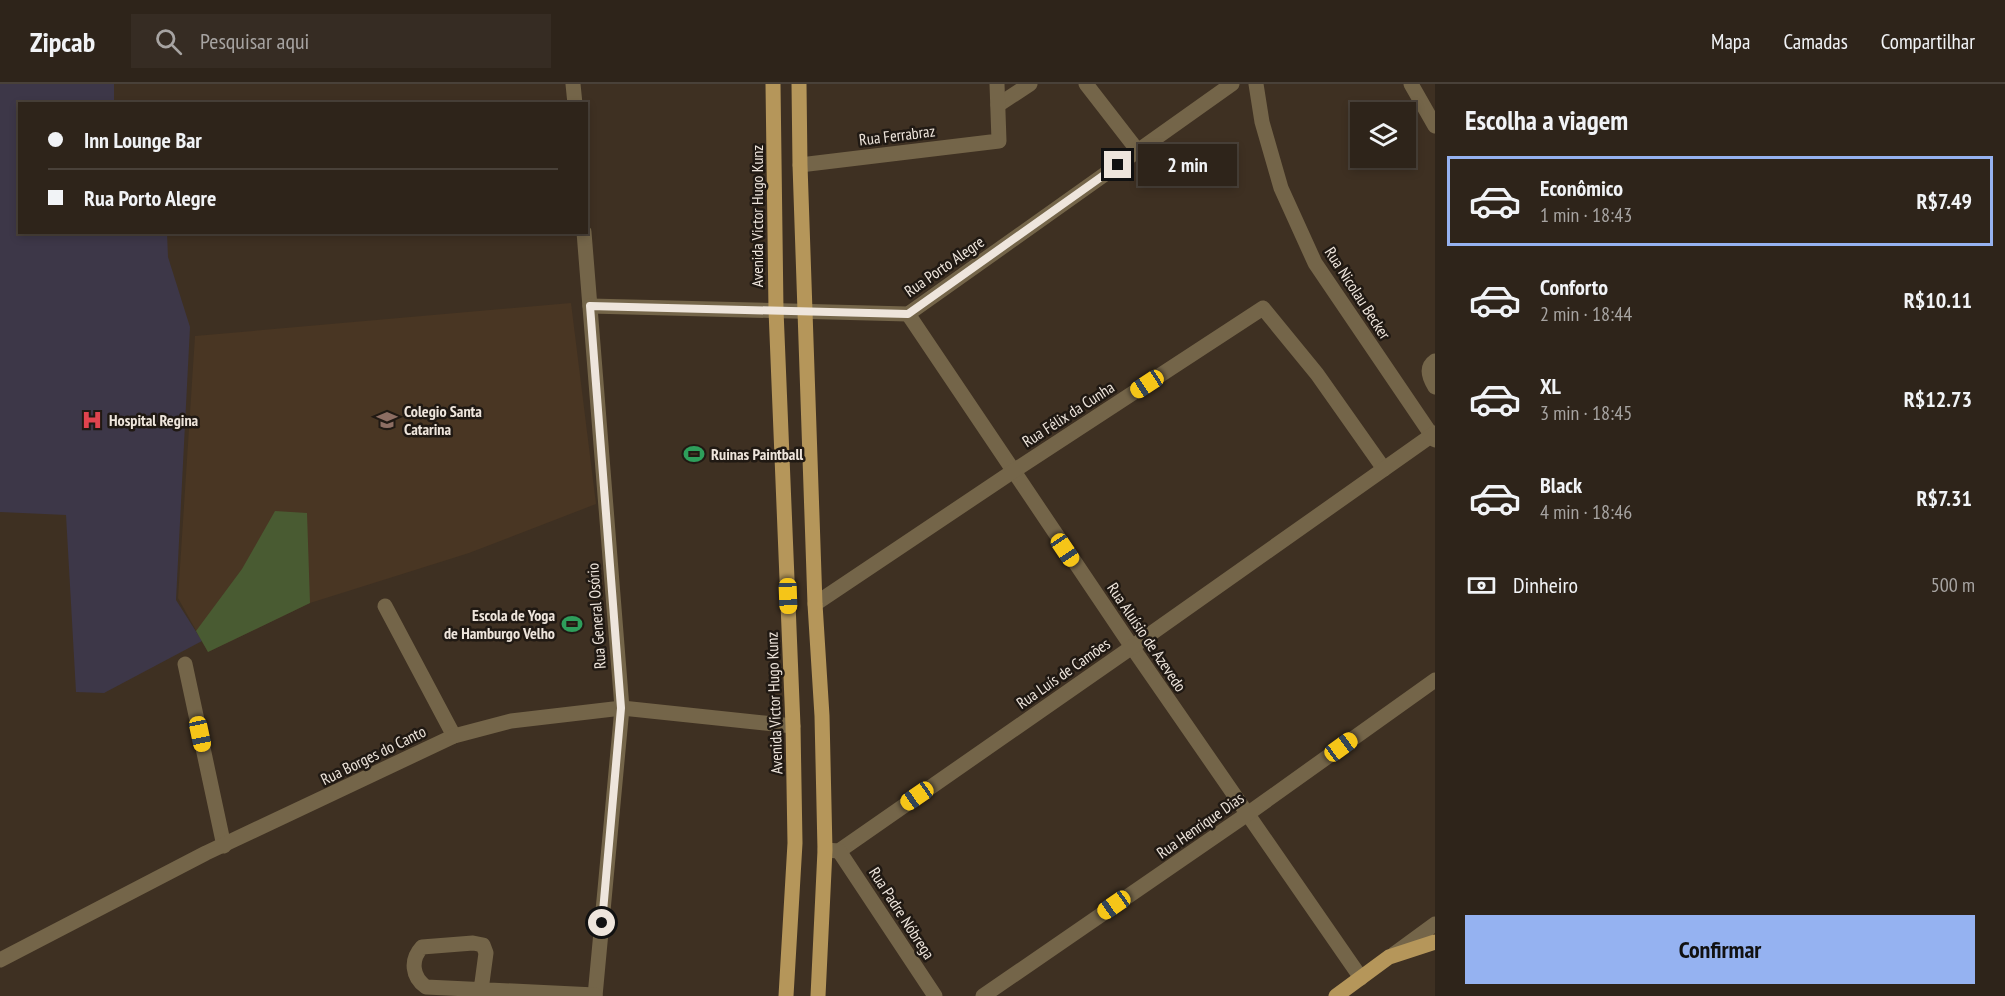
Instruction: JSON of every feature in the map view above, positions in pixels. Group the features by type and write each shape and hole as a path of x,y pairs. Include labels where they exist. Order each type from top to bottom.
{"main road":[{"name":"Avenida Victor Hugo Kunz","path":"773,84 776,310 793,726 795,843 786,996"},
{"path":"799,84 815,604 832,850 818,996"},
{"path":"1336,996 1389,957 1435,942"}],"street":[{"path":"573,84 575,102"},
{"path":"997,84 998,105"},
{"path":"998,105 1030,84"},
{"path":"1086,84 1138,151"},
{"name":"Rua Porto Alegre","path":"590,306 908,314 1232,84"},
{"name":"Rua Nicolau Becker","path":"1256,84 1262,122 1281,188 1315,263 1434,436"},
{"path":"1411,84 1435,126"},
{"name":"Rua Ferrabraz","path":"800,165 999,141 998,105"},
{"name":"Rua General Osório","path":"584,234 621,708 595,995"},
{"name":"Rua Félix da Cunha","path":"815,604 1012,472 1263,309 1317,374 1384,469"},
{"name":"Rua Aluísio de Azevedo","path":"908,314 1012,472 1360,978"},
{"path":"1435,361 1431,364 1429,378 1435,387"},
{"name":"Rua Luís de Camões","path":"832,850 1132,647 1434,436"},
{"path":"385,606 454,736"},
{"path":"184,664 224,846"},
{"name":"Rua Henrique Dias","path":"983,996 1246,815 1435,680"},
{"name":"Rua Borges do Canto","path":"0,960 206,853 454,736 511,721 621,708 793,726"},
{"name":"Rua Padre Nóbrega","path":"832,850 935,996"},
{"path":"1389,957 1435,924"},
{"path":"481,990 486,952 483,945 473,943 422,947 416,953 415,976 419,983 426,987 481,990 595,995"}],"shaded area":[{"name":"Hospital Regina","path":"0,84 114,84 114,102 18,102 18,234 167,234 168,257 190,327 176,600 202,641 104,693 76,692 66,515 0,512"},
{"name":"Colegio Santa Catarina","path":"571,303 596,504 469,553 310,603 208,652 178,598 195,336"}],"green space":[{"path":"275,511 307,513 310,603 208,652 196,631 242,569"}],"place":[{"name":"Hospital Regina","path":"92,420"},
{"name":"Colegio Santa Catarina","path":"387,420"},
{"name":"Ruinas Paintball","path":"694,454"},
{"name":"Escola de Yoga de Hamburgo Velho","path":"572,624"}],"route":[{"path":"602,923 621,708 590,306 908,314 1118,165"}]}
